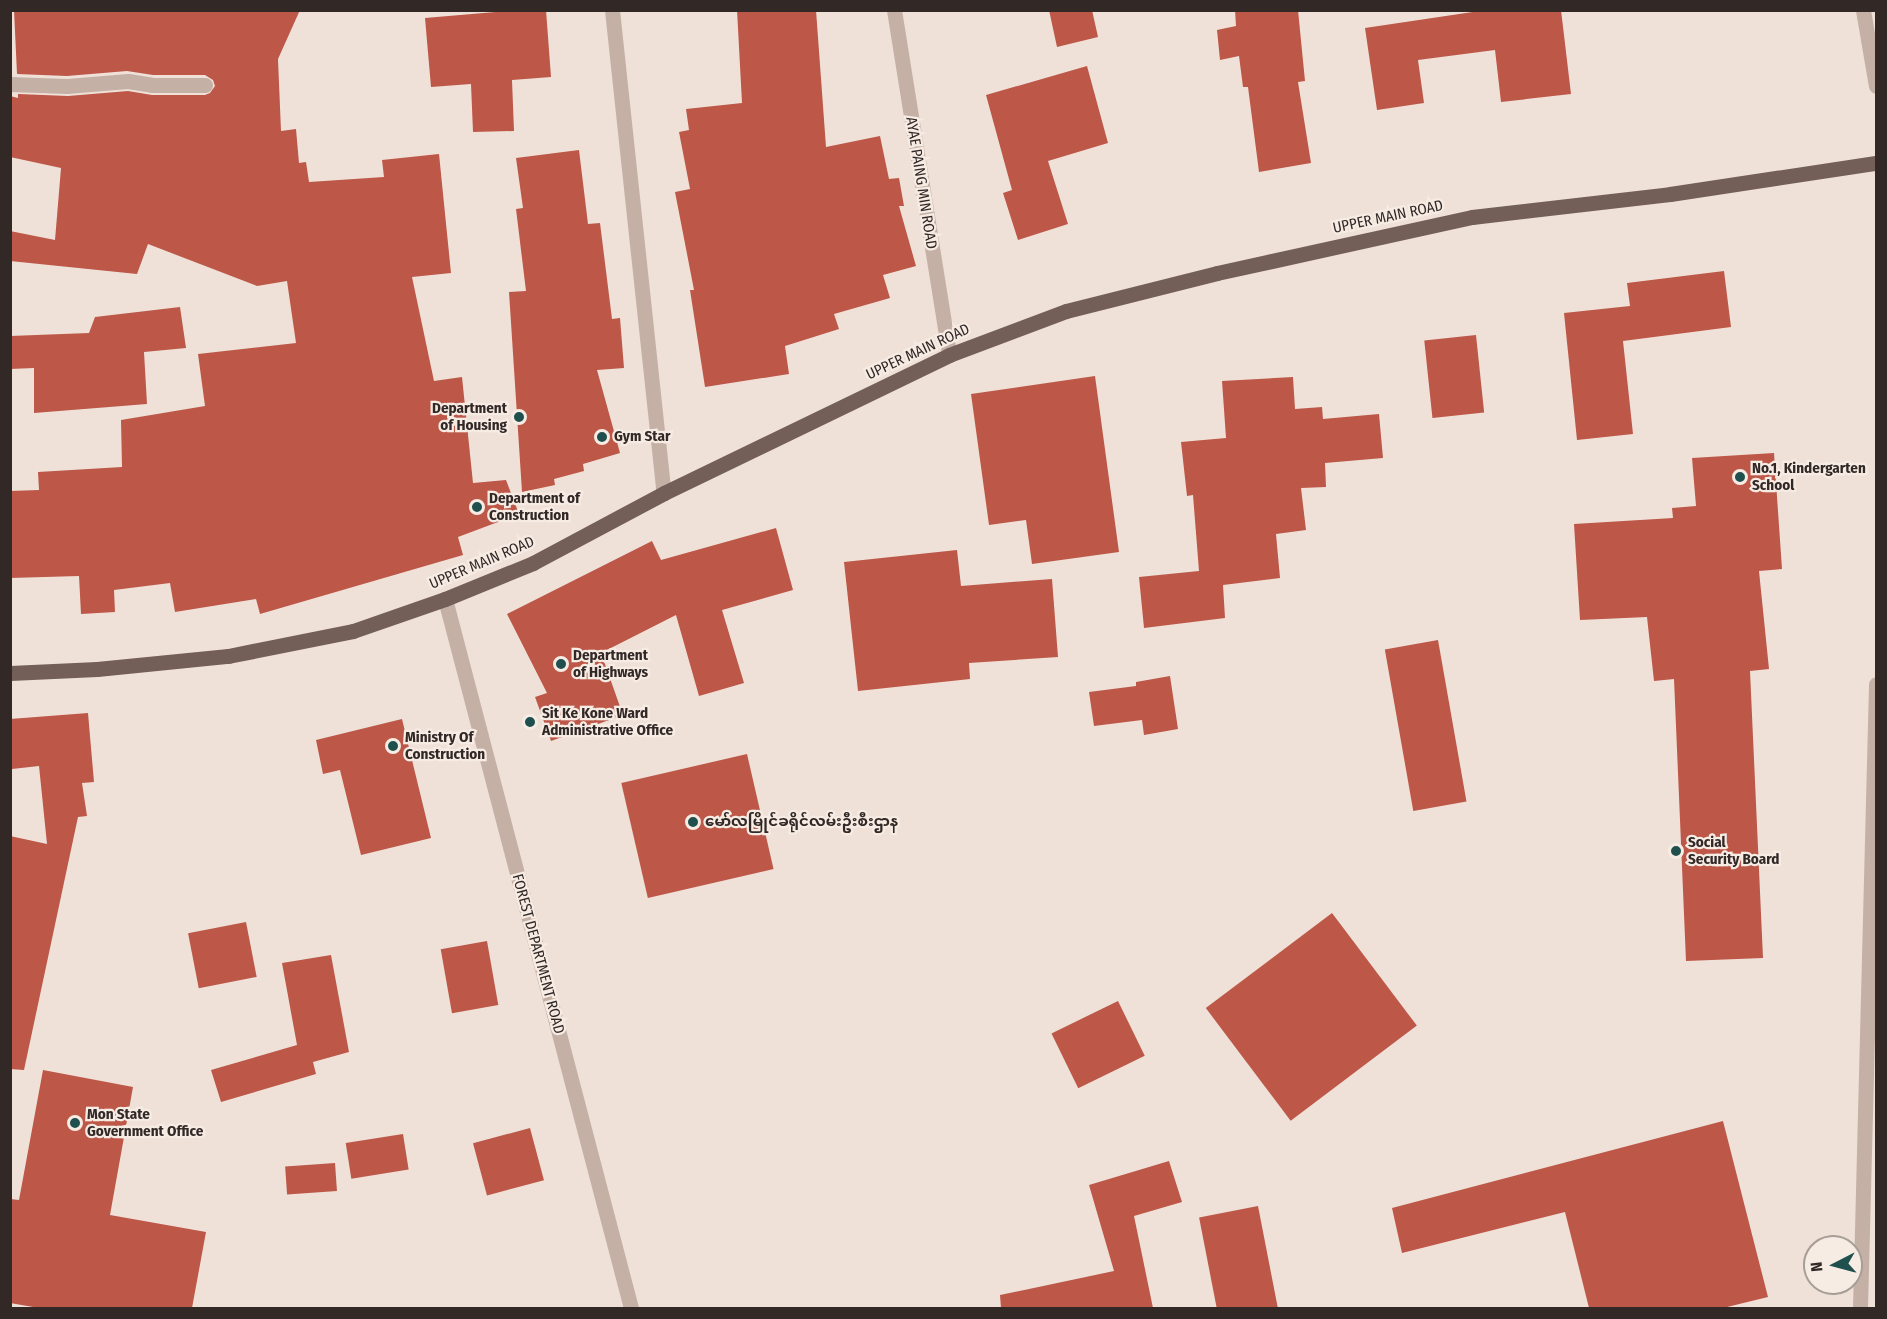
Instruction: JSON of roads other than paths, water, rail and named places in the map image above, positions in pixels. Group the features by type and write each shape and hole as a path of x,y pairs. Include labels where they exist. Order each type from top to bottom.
{"main road":[{"name":"UPPER MAIN ROAD","path":"10,673 97,669 228,657 353,631 445,599 533,563 664,493 949,355 1066,311 1217,273 1472,217 1670,194 1876,163"}],"street":[{"path":"612,10 664,493"},
{"name":"AYAE PAING MIN ROAD","path":"894,10 949,355"},
{"path":"1863,10 1876,86"},
{"path":"10,84 67,86 128,81 152,85 205,85"},
{"name":"FOREST DEPARTMENT ROAD","path":"445,599 630,1308"},
{"path":"1860,1308 1876,684"}],"place":[{"name":"Department of Housing","path":"519,417"},
{"name":"Gym Star","path":"602,437"},
{"name":"No.1, Kindergarten School","path":"1740,477"},
{"name":"Department of Construction","path":"477,507"},
{"name":"Department of Highways","path":"561,664"},
{"name":"Sit Ke Kone Ward Administrative Office","path":"530,722"},
{"name":"Ministry Of Construction","path":"393,746"},
{"name":"မော်လမြိုင်ခရိုင်လမ်းဦးစီးဌာန","path":"693,822"},
{"name":"Social Security Board","path":"1676,851"},
{"name":"Mon State Government Office","path":"75,1123"}]}
